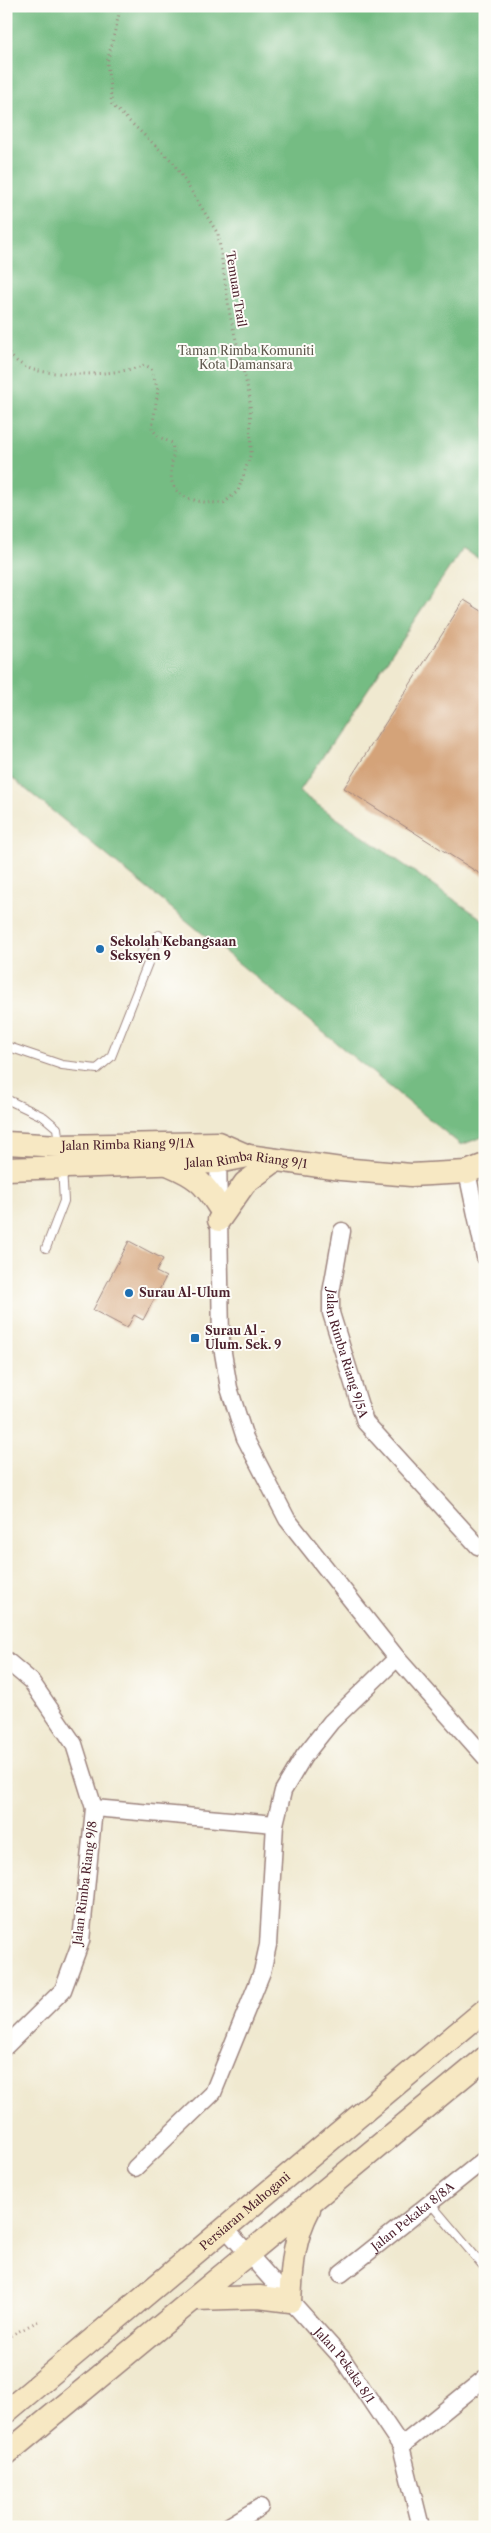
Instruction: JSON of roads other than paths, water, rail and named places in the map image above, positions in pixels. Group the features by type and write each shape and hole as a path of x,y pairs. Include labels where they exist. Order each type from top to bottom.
{"main road":[{"name":"Jalan Rimba Riang 9/1A","path":"6,1143 61,1157 218,1153"},
{"name":"Jalan Rimba Riang 9/1","path":"6,1169 61,1157 170,1164 218,1153 341,1169 411,1175 476,1169"},
{"path":"170,1164 194,1176 206,1186 219,1213 245,1183 276,1160"},
{"name":"Persiaran Mahogani","path":"6,2412 485,2010"},
{"path":"6,2454 250,2255 485,2058"},
{"path":"196,2299 258,2298 290,2301 294,2250 299,2228 312,2203"}],"street":[{"path":"218,1153 221,1341 229,1388 245,1438 287,1519 397,1658 485,1757"},
{"path":"476,1169 485,1257"},
{"name":"Jalan Rimba Riang 9/5A","path":"342,1231 331,1293 331,1313 365,1422 478,1546 485,1548"},
{"path":"135,2168 213,2093 262,1972 268,1945 275,1824 283,1791 304,1756 331,1722 397,1658"},
{"name":"Jalan Rimba Riang 9/8","path":"6,1660 31,1682 74,1744 94,1808 80,1941 69,1974 63,1990 6,2046"},
{"path":"94,1808 275,1824"},
{"name":"Jalan Pekaka 8/8A","path":"341,2274 485,2159"},
{"name":"Jalan Pekaka 8/1","path":"225,2228 342,2358 401,2446 421,2527"},
{"path":"401,2446 485,2378"},
{"path":"227,2527 260,2507"}],"lane":[{"path":"6,1046 62,1066 97,1068 111,1057 159,935"},
{"path":"6,1099 44,1117 58,1128 64,1201 46,1248"},
{"path":"430,2203 485,2268"}],"place":[{"name":"Sekolah Kebangsaan Seksyen 9","path":"100,949"},
{"name":"Surau Al-Ulum","path":"129,1293"},
{"name":"Surau Al - Ulum. Sek. 9","path":"195,1338"}],"park label":[{"name":"Taman Rimba Komuniti Kota Damansara","path":"246,358"}]}
